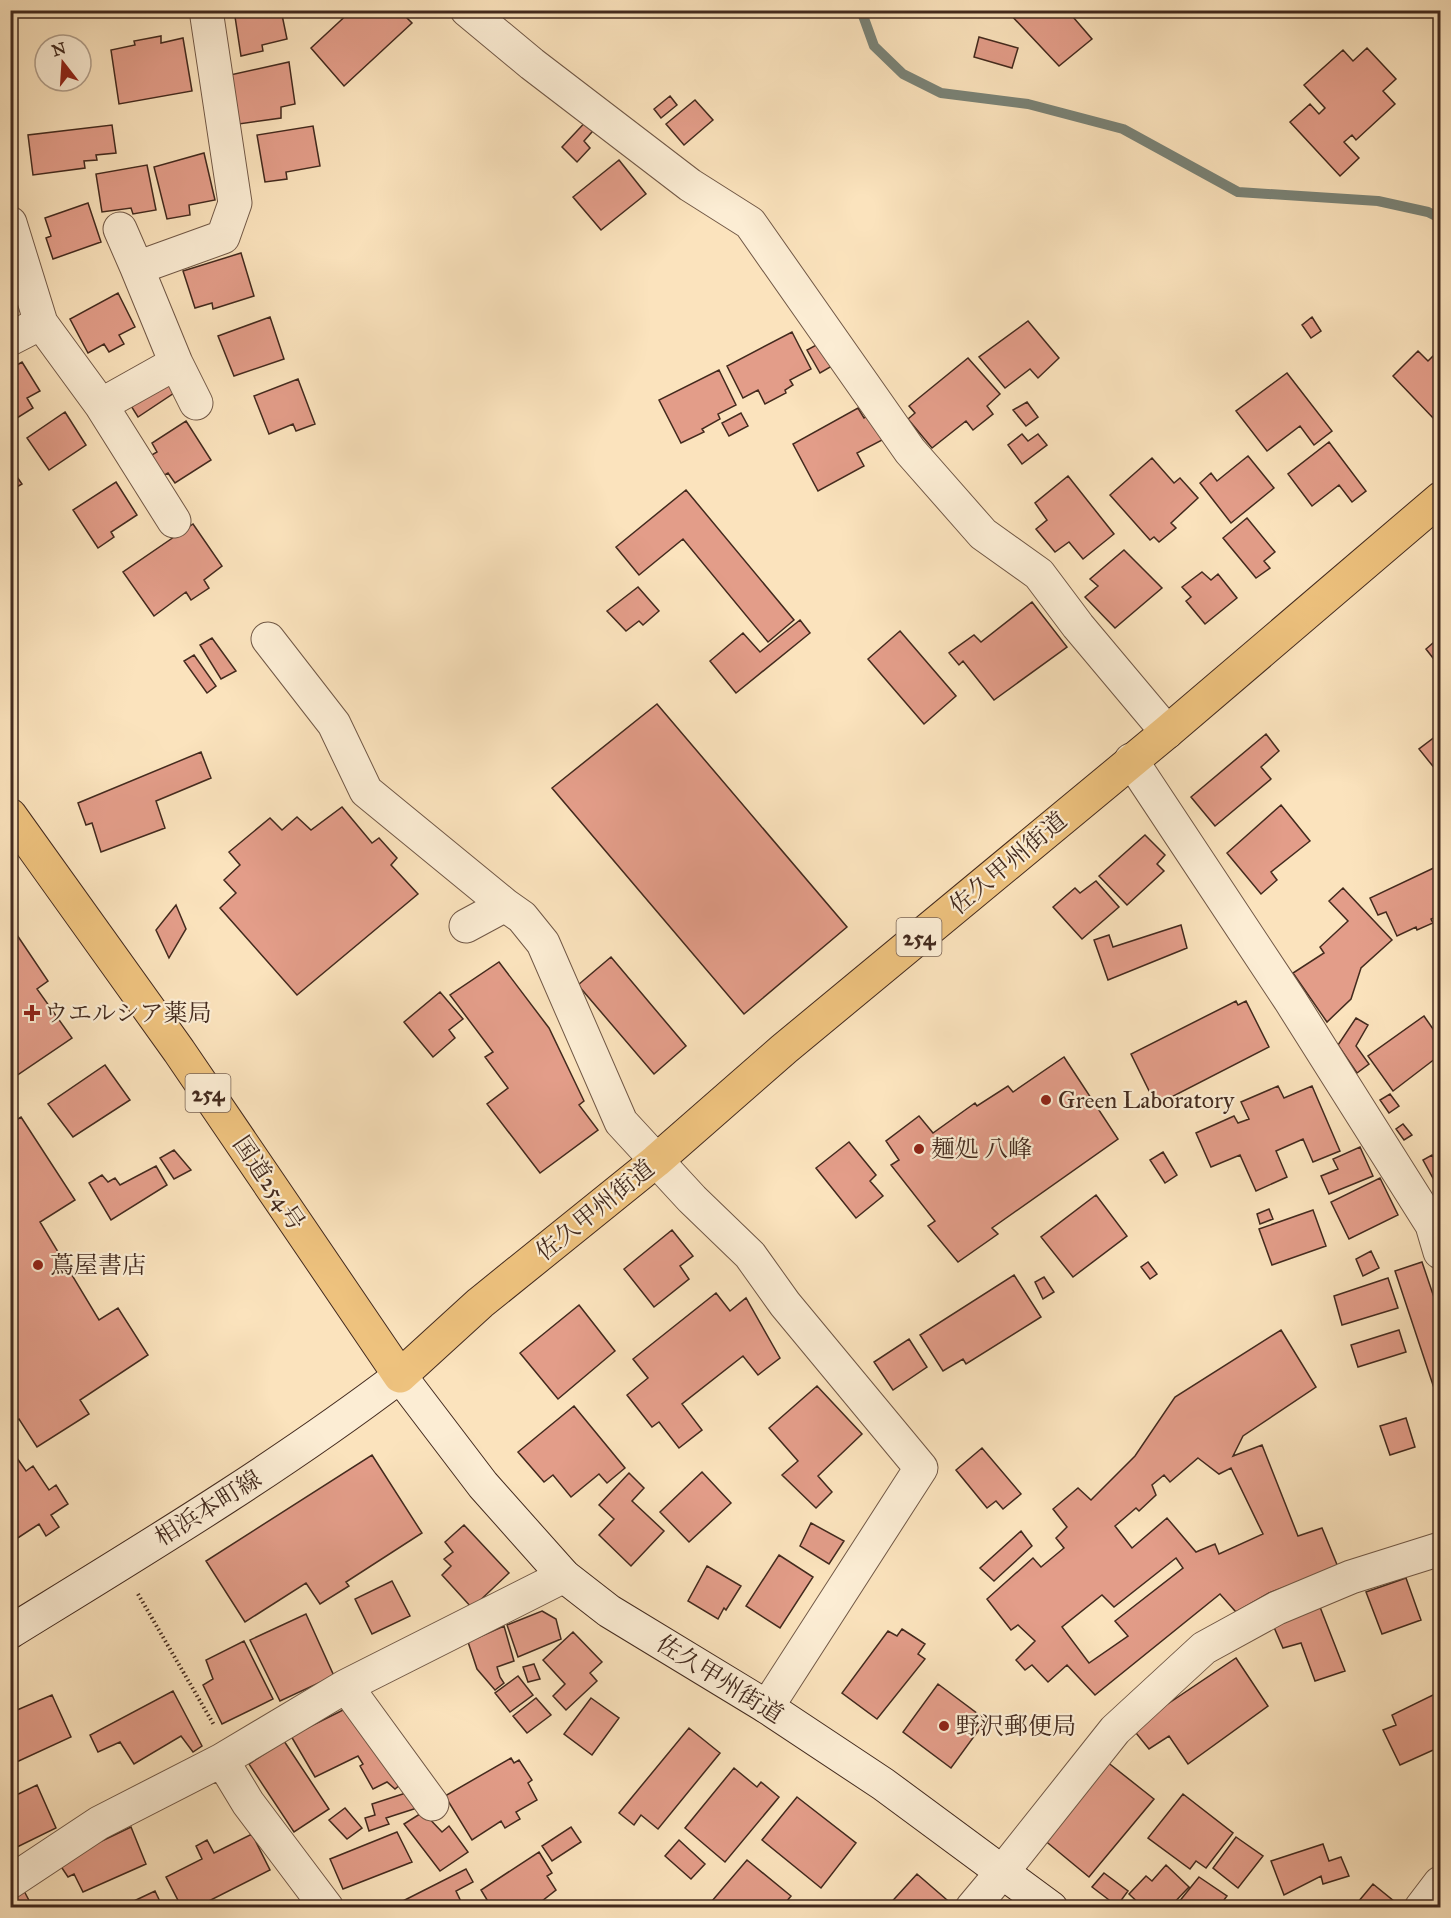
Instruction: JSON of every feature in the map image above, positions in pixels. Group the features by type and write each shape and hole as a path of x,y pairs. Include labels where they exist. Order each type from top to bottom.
{"highway":[{"name":"佐久甲州街道","path":"400,1376 480,1304 656,1161 784,1049 1167,732 1440,499"},
{"name":"国道254号","path":"10,815 192,1070 400,1376"}],"street":[{"path":"137,268 223,237 235,203 206,10"},
{"path":"467,10 532,64 690,185 750,223 910,451 983,534 1039,574 1078,626 1167,732"},
{"path":"10,223 42,323 101,405 174,521"},
{"path":"120,229 176,363 196,403"},
{"path":"10,339 42,323"},
{"path":"101,405 176,363"},
{"path":"268,639 334,724 366,791 522,917 543,943 621,1122 692,1199 750,1255 785,1305 921,1468 767,1707"},
{"path":"1131,760 1290,1000 1438,1232"},
{"path":"466,926 506,905"},
{"name":"相浜本町線","path":"10,1632 270,1469 400,1376"},
{"name":"佐久甲州街道","path":"400,1376 483,1485 564,1576 609,1611 767,1707 883,1784 1051,1908"},
{"path":"972,1908 1114,1730 1204,1648 1298,1599 1352,1577 1440,1549"},
{"path":"10,1882 99,1823 226,1757 346,1686 564,1576"},
{"path":"346,1686 432,1804"},
{"path":"226,1757 248,1803 327,1908"},
{"path":"1420,1908 1440,1883"}],"path":[{"path":"121,1564 226,1757"}],"building":[{"path":"234,10 281,10 287,39 262,45 263,51 241,56"},
{"path":"352,10 399,10 412,23 344,86 311,48"},
{"path":"1012,10 1067,10 1092,39 1059,66 1009,13"},
{"path":"161,36 161,43 183,38 192,91 119,104 111,50 135,45 134,41"},
{"path":"979,37 1018,48 1012,68 974,57"},
{"path":"1367,48 1396,79 1383,91 1395,104 1356,140 1352,135 1344,142 1359,158 1340,176 1290,122 1310,104 1319,114 1325,108 1304,85 1343,50 1353,61"},
{"path":"289,62 295,104 281,107 281,118 239,124 230,75"},
{"path":"670,96 677,105 661,118 654,109"},
{"path":"695,100 713,120 684,145 666,124"},
{"path":"591,116 599,124 584,141 590,148 577,162 562,147"},
{"path":"112,125 116,153 96,155 97,160 84,161 85,168 33,175 28,135"},
{"path":"313,126 320,166 286,172 287,179 265,182 257,135"},
{"path":"204,153 215,200 189,205 190,215 167,219 154,167"},
{"path":"619,160 646,194 601,230 573,197"},
{"path":"147,165 156,210 133,214 131,208 102,212 96,174"},
{"path":"88,203 101,242 53,259 46,238 51,236 45,218"},
{"path":"241,253 254,296 213,309 212,303 195,308 183,271"},
{"path":"118,293 135,327 119,335 124,344 109,352 104,344 88,353 70,319"},
{"path":"270,317 284,359 234,376 218,336"},
{"path":"1312,317 1321,331 1311,338 1302,325"},
{"path":"1028,321 1059,358 1038,378 1030,369 1005,388 979,357"},
{"path":"792,332 811,369 790,380 793,385 785,390 786,393 765,404 758,390 743,398 727,366"},
{"path":"820,343 832,366 820,373 807,350"},
{"path":"1418,351 1428,361 1436,353 1440,356 1440,413 1434,419 1393,376"},
{"path":"155,357 177,391 138,417 116,382"},
{"path":"968,358 1000,394 987,406 993,414 973,430 966,421 932,448 908,419 915,413 909,406"},
{"path":"22,362 40,391 27,398 33,408 17,418 10,409 10,369"},
{"path":"719,370 736,405 718,414 720,419 702,429 704,432 681,443 659,400"},
{"path":"1287,373 1332,431 1314,445 1300,426 1267,451 1236,411"},
{"path":"298,379 315,424 296,431 293,424 269,434 254,396"},
{"path":"1027,402 1038,417 1026,426 1013,410"},
{"path":"858,408 864,418 872,413 886,438 857,453 864,466 818,491 793,444"},
{"path":"65,412 86,445 49,470 27,438"},
{"path":"741,413 748,426 729,436 722,423"},
{"path":"186,421 211,460 175,483 168,473 163,476 150,456 157,452 152,443"},
{"path":"1022,434 1028,441 1038,434 1047,445 1022,464 1008,445"},
{"path":"1329,442 1366,491 1352,502 1339,485 1312,506 1288,474"},
{"path":"1248,456 1274,488 1231,523 1200,483 1211,473 1217,481"},
{"path":"1152,458 1174,483 1180,478 1198,498 1171,523 1176,528 1159,542 1154,537 1150,540 1110,495"},
{"path":"10,467 22,484 10,491"},
{"path":"1068,476 1114,534 1083,559 1069,542 1055,552 1036,529 1047,520 1035,503"},
{"path":"116,482 137,515 111,532 114,537 98,548 73,510"},
{"path":"686,490 794,620 768,642 683,539 639,575 616,547"},
{"path":"1247,518 1275,552 1264,561 1270,568 1256,578 1223,538"},
{"path":"193,524 222,566 204,580 209,588 191,600 186,592 154,616 123,572"},
{"path":"1124,550 1162,588 1115,628 1085,597 1098,586 1090,579"},
{"path":"1202,572 1211,580 1218,574 1237,598 1205,624 1186,601 1191,597 1182,587"},
{"path":"638,587 659,611 643,625 639,621 626,631 607,611"},
{"path":"1032,602 1067,647 994,700 963,661 959,665 949,653 974,635 981,642"},
{"path":"800,620 810,633 736,693 710,661 743,633 760,652"},
{"path":"900,631 956,696 924,724 868,659"},
{"path":"1440,637 1440,667 1426,649"},
{"path":"212,638 236,671 221,679 200,645"},
{"path":"194,655 216,686 207,693 184,661"},
{"path":"657,704 847,927 744,1014 552,788"},
{"path":"1440,733 1440,775 1419,749"},
{"path":"1266,734 1279,751 1261,767 1271,779 1215,826 1191,797"},
{"path":"201,752 211,778 156,801 165,828 101,852 92,823 86,825 78,803"},
{"path":"1281,805 1310,841 1271,872 1277,880 1261,894 1227,853"},
{"path":"342,807 372,843 379,838 397,858 391,865 418,894 297,995 220,908 236,893 224,880 240,865 229,852 270,818 282,830 297,817 311,830"},
{"path":"1145,835 1165,855 1157,864 1164,871 1127,905 1099,876"},
{"path":"1440,865 1440,915 1431,919 1433,923 1417,930 1416,927 1397,936 1386,912 1378,915 1370,898"},
{"path":"1096,881 1119,907 1082,939 1053,907 1075,888 1080,893"},
{"path":"1343,888 1392,940 1361,968 1351,999 1327,1022 1293,973 1324,953 1320,947 1348,921 1329,901"},
{"path":"176,905 186,929 169,958 156,930"},
{"path":"1181,925 1187,948 1108,980 1094,940 1109,935 1113,947"},
{"name":"ウエルシア薬局","path":"15,932 48,981 37,989 72,1038 10,1080 10,935"},
{"path":"611,957 686,1046 654,1074 578,985"},
{"path":"499,962 549,1028 584,1101 579,1105 598,1130 540,1173 487,1104 508,1088 485,1057 493,1052 450,995"},
{"path":"440,992 463,1019 449,1030 455,1038 433,1057 404,1022"},
{"path":"1236,1001 1238,1005 1246,1001 1269,1047 1156,1105 1131,1054"},
{"path":"1424,1016 1440,1039 1440,1055 1393,1091 1368,1056"},
{"path":"1356,1018 1368,1025 1356,1046 1369,1064 1357,1073 1338,1045"},
{"path":"1064,1057 1118,1139 992,1228 998,1234 958,1262 928,1226 935,1221 891,1165 899,1160 886,1141 919,1116 933,1133 975,1103 977,1106 1008,1086 1013,1092"},
{"path":"105,1065 130,1100 73,1137 48,1104"},
{"path":"1278,1086 1284,1098 1312,1086 1340,1151 1313,1162 1303,1139 1276,1151 1287,1177 1256,1191 1240,1155 1211,1167 1196,1133 1234,1116 1238,1123 1249,1119 1241,1102"},
{"path":"1390,1094 1399,1106 1389,1113 1380,1100"},
{"name":"蔦屋書店","path":"21,1117 75,1200 40,1222 99,1320 118,1308 148,1355 80,1400 89,1414 37,1447 19,1419 10,1425 10,1124"},
{"path":"1403,1124 1412,1135 1404,1140 1396,1129"},
{"path":"849,1142 876,1175 870,1181 883,1196 856,1218 816,1168"},
{"path":"1360,1147 1373,1176 1329,1194 1321,1176 1338,1169 1333,1159"},
{"path":"174,1150 191,1170 174,1179 160,1158"},
{"path":"1163,1152 1177,1175 1165,1183 1150,1160"},
{"path":"1432,1155 1437,1163 1440,1160 1440,1191 1423,1160"},
{"path":"156,1166 167,1185 111,1220 89,1183 102,1175 108,1182 115,1178 120,1185"},
{"path":"1380,1178 1398,1215 1349,1239 1331,1202"},
{"path":"1096,1195 1127,1236 1073,1277 1041,1237"},
{"path":"1269,1209 1273,1219 1260,1224 1257,1214"},
{"path":"1313,1210 1326,1246 1272,1265 1259,1229"},
{"path":"672,1230 693,1256 680,1266 689,1279 654,1307 624,1269"},
{"path":"1371,1251 1379,1268 1363,1276 1356,1259"},
{"path":"1148,1262 1157,1274 1150,1279 1141,1267"},
{"path":"1422,1262 1440,1315 1440,1406 1395,1271"},
{"path":"1014,1275 1041,1317 966,1364 963,1359 943,1371 920,1335"},
{"path":"1044,1277 1054,1292 1043,1299 1035,1282"},
{"path":"1388,1278 1398,1308 1342,1325 1334,1296"},
{"path":"716,1293 730,1311 746,1298 780,1358 758,1375 743,1356 682,1404 702,1430 679,1448 659,1422 652,1427 627,1395 648,1378 633,1359"},
{"path":"579,1305 615,1351 558,1399 520,1353"},
{"path":"1281,1330 1316,1387 1243,1436 1233,1456 1262,1445 1298,1536 1322,1528 1338,1567 1269,1593 1236,1612 1220,1594 1095,1695 1067,1665 1048,1682 1032,1665 1025,1670 1016,1660 1035,1641 1018,1625 1011,1630 987,1599 1033,1558 1041,1567 1064,1548 1056,1538 1067,1527 1053,1509 1078,1488 1091,1500 1135,1456 1175,1397","holes":["1198,1458 1219,1474 1231,1468 1263,1534 1219,1554 1215,1544 1196,1552 1167,1518 1132,1548 1115,1526 1136,1508 1139,1511 1156,1495 1152,1485 1164,1475 1170,1482","1176,1558 1183,1568 1115,1621 1128,1636 1089,1663 1062,1627 1102,1595 1114,1607"]},
{"path":"1399,1330 1406,1352 1358,1367 1351,1345"},
{"path":"909,1339 927,1367 893,1390 874,1362"},
{"path":"817,1386 862,1434 818,1476 832,1492 816,1508 782,1475 798,1461 769,1428"},
{"path":"574,1406 625,1468 607,1483 599,1474 571,1497 553,1475 544,1482 518,1452"},
{"path":"1406,1418 1415,1447 1390,1455 1380,1426"},
{"path":"10,1448 26,1471 33,1466 49,1490 56,1485 68,1504 51,1515 59,1527 46,1536 39,1524 10,1543"},
{"path":"982,1448 1021,1494 1003,1509 996,1501 987,1508 956,1470"},
{"path":"372,1455 422,1533 346,1582 349,1586 320,1604 306,1583 245,1622 206,1561"},
{"path":"702,1472 731,1503 689,1542 660,1512"},
{"path":"629,1473 644,1488 632,1501 664,1531 631,1566 599,1535 614,1519 599,1505"},
{"path":"811,1523 844,1541 829,1564 800,1546"},
{"path":"464,1525 509,1573 472,1608 442,1575 451,1566 444,1559 453,1552 445,1542"},
{"path":"1021,1531 1032,1546 994,1581 980,1568"},
{"path":"779,1555 813,1577 780,1628 746,1606"},
{"path":"707,1566 741,1586 718,1619 688,1601"},
{"path":"1406,1578 1421,1620 1382,1634 1366,1592"},
{"path":"392,1581 410,1616 372,1634 355,1599"},
{"path":"1320,1607 1345,1671 1315,1681 1301,1643 1283,1648 1273,1625"},
{"path":"542,1611 556,1619 561,1639 518,1657 507,1625"},
{"path":"306,1614 334,1676 280,1701 250,1640"},
{"path":"504,1626 514,1661 497,1667 504,1683 495,1690 477,1669 468,1642"},
{"path":"902,1629 925,1644 918,1654 925,1659 877,1719 842,1693 888,1631 897,1636"},
{"path":"573,1632 602,1662 590,1673 597,1681 566,1710 553,1696 565,1684 543,1660"},
{"path":"244,1641 273,1699 222,1724 203,1685 213,1679 206,1660"},
{"path":"1236,1658 1268,1706 1188,1764 1169,1736 1149,1749 1132,1728"},
{"path":"534,1664 540,1679 528,1682 523,1667"},
{"path":"518,1676 533,1695 510,1712 495,1693"},
{"name":"野沢郵便局","path":"938,1684 986,1720 951,1768 903,1732"},
{"path":"173,1691 202,1746 193,1752 181,1736 134,1764 120,1742 98,1752 90,1735"},
{"path":"1435,1694 1440,1705 1440,1747 1400,1765 1383,1730 1396,1725 1392,1715"},
{"path":"52,1695 71,1737 10,1765 10,1713"},
{"path":"536,1698 551,1715 527,1733 513,1716"},
{"path":"591,1698 619,1718 592,1755 564,1734"},
{"path":"347,1708 401,1784 395,1789 387,1782 373,1789 360,1766 363,1764 358,1756 315,1777 291,1736"},
{"path":"689,1728 720,1753 658,1829 641,1815 634,1825 619,1813"},
{"path":"284,1741 329,1809 294,1832 249,1764"},
{"path":"511,1758 514,1763 519,1760 532,1780 528,1783 537,1800 516,1812 520,1819 505,1828 501,1821 472,1840 445,1796"},
{"path":"1106,1761 1154,1799 1089,1877 1043,1839"},
{"path":"734,1768 757,1787 761,1782 779,1797 725,1862 685,1828"},
{"path":"37,1785 56,1828 11,1850 10,1798"},
{"path":"412,1791 417,1808 386,1818 389,1824 369,1831 365,1818 375,1815 372,1804"},
{"path":"1183,1794 1233,1833 1206,1868 1196,1861 1190,1869 1148,1838"},
{"path":"797,1797 856,1843 821,1888 762,1840"},
{"path":"345,1808 362,1828 347,1839 329,1820"},
{"path":"423,1812 442,1832 449,1826 468,1852 440,1871 404,1824"},
{"path":"131,1827 146,1864 83,1892 74,1874 68,1877 58,1862"},
{"path":"571,1827 581,1842 552,1861 542,1846"},
{"path":"397,1832 412,1862 343,1889 330,1859"},
{"path":"252,1834 270,1870 195,1908 182,1908 166,1877 202,1859 196,1846 207,1840 214,1853"},
{"path":"1236,1837 1263,1856 1238,1888 1213,1868"},
{"path":"679,1840 705,1864 691,1879 665,1856"},
{"path":"1323,1844 1329,1861 1341,1857 1349,1876 1323,1884 1321,1876 1284,1895 1271,1861"},
{"path":"539,1852 552,1873 547,1876 556,1890 533,1908 492,1908 481,1890"},
{"path":"747,1860 791,1896 781,1908 706,1908"},
{"path":"1166,1865 1189,1887 1169,1908 1144,1908 1129,1894 1146,1876 1152,1881"},
{"path":"466,1869 473,1882 456,1891 464,1908 389,1908"},
{"path":"1104,1873 1128,1891 1117,1906 1092,1887"},
{"path":"917,1874 954,1906 952,1908 886,1908"},
{"path":"1199,1877 1227,1896 1218,1908 1174,1908"},
{"path":"1373,1884 1395,1902 1391,1908 1353,1908"},
{"path":"23,1889 33,1908 10,1908 10,1894"},
{"path":"155,1891 163,1908 119,1908"}],"waterway":[{"path":"861,10 874,46 903,74 941,93 1028,104 1123,129 1238,192 1378,201 1428,212 1440,218"}],"place":[{"name":"ウエルシア薬局","path":"32,1013"},
{"name":"Green Laboratory","path":"1046,1100"},
{"name":"麺処 八峰","path":"919,1149"},
{"name":"蔦屋書店","path":"38,1265"},
{"name":"野沢郵便局","path":"944,1726"}]}
